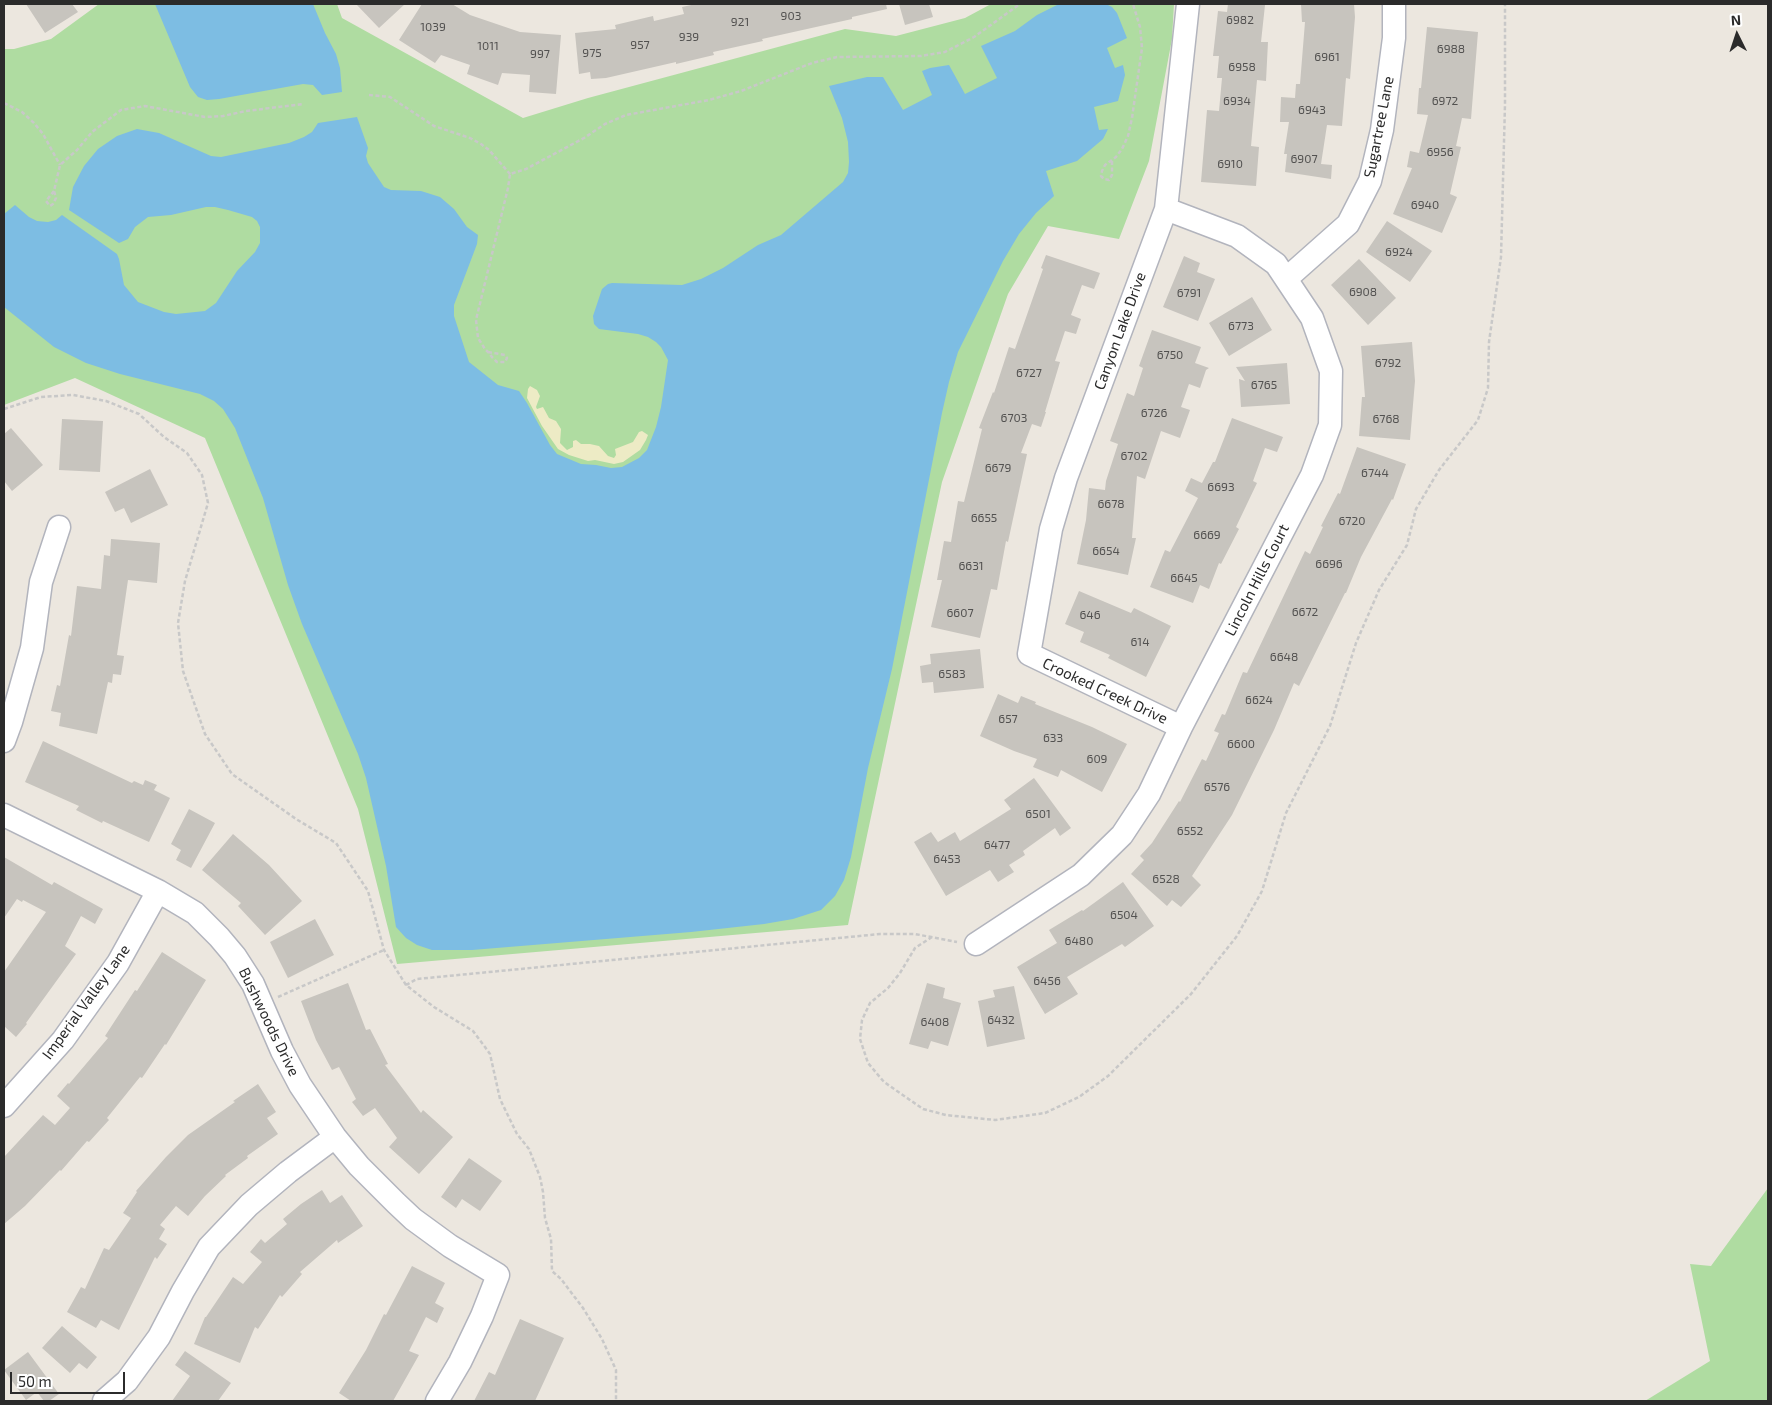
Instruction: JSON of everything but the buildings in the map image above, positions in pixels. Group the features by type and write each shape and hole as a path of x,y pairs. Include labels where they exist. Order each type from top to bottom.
{"street":[{"name":"Canyon Lake Drive","path":"1029,654 1050,528 1066,478 1166,209 1188,4"},
{"name":"Sugartree Lane","path":"1286,279 1348,224 1370,181 1382,130 1394,38 1394,4"},
{"name":"Lincoln Hills Court","path":"976,944 1080,874 1122,835 1149,794 1181,727 1312,475 1330,425 1331,371 1312,318 1276,264 1237,236 1166,209"},
{"path":"4,741 32,648 42,582 59,526"},
{"name":"Crooked Creek Drive","path":"1029,654 1181,727"},
{"name":"Bushwoods Drive","path":"4,815 158,891 195,913 235,956 253,984 282,1051 300,1085 335,1136 359,1166 413,1219 450,1246 498,1276 482,1316 460,1362 436,1401"},
{"name":"Imperial Valley Lane","path":"4,1106 63,1040 118,963 158,891"},
{"path":"104,1401 127,1382 159,1337 183,1291 209,1248 249,1205 335,1136"}],"path":[{"path":"510,174 526,169 584,138 605,124 626,115 709,100 741,91 812,63 837,57 921,56 945,52 990,27 1000,17 1020,4"},
{"path":"1112,161 1112,175 1109,180 1104,180 1101,176 1105,165 1112,161 1122,150 1128,136 1142,48 1140,27 1133,4"},
{"path":"932,937 915,948 894,980 870,1003 862,1020 860,1039 868,1063 884,1082 923,1109 946,1115 995,1120 1044,1113 1079,1097 1108,1076 1191,994 1237,936 1262,891 1286,813 1330,726 1356,643 1379,590 1407,545 1416,509 1440,470 1478,420 1488,388 1489,342 1500,257 1505,104 1505,4"},
{"path":"369,95 390,97 434,126 470,138 481,144 489,150 510,174 476,320 478,338 488,352 497,362 505,362 505,355 488,352"},
{"path":"4,103 22,112 34,123 60,166"},
{"path":"54,191 56,198 50,206 46,201 54,191 60,166 92,132 121,110 145,106 205,117 303,104"},
{"path":"4,409 41,397 73,395 106,401 138,414 164,437 187,453 202,476 208,503 185,581 178,623 183,670 205,734 232,774 296,819 336,842 368,890 384,950 406,985 434,1007 473,1031 490,1054 500,1099 517,1134 529,1149 540,1177 544,1192 545,1218 551,1239 552,1271 561,1279 583,1308 602,1338 616,1370 616,1401"},
{"path":"406,985 417,979 880,934 915,934 938,940 976,944"},
{"path":"262,1004 384,950"}],"green space":[{"path":"99,4 337,4 342,18 523,118 588,98 845,29 896,36 965,18 991,4 1174,4 1172,39 1149,161 1119,239 1048,226 1008,294 942,482 848,925 397,964 358,809 205,438 75,378 4,405 4,49 14,49 51,39"},
{"path":"1768,1188 1768,1401 1645,1401 1710,1361 1690,1264 1711,1266"}],"sand":[{"path":"530,386 537,390 540,396 537,409 543,407 549,418 556,421 561,429 560,443 567,450 573,447 573,441 576,440 581,444 599,446 608,456 614,458 616,455 615,449 633,442 639,432 642,431 648,435 646,440 640,450 623,462 614,464 595,460 588,461 569,455 558,449 542,426 527,398"}],"water":[{"path":"155,4 313,4 336,54 340,68 342,92 322,95 313,85 303,84 219,99 207,100 198,97 190,87"},
{"path":"1059,4 1106,4 1112,7 1117,13 1127,38 1107,48 1115,68 1123,65 1125,75 1118,101 1094,107 1099,130 1108,129 1103,139 1077,161 1046,171 1054,196 1036,213 1019,234 1003,261 958,352 942,413 892,669 868,768 851,857 844,880 835,896 821,910 793,919 691,932 472,950 432,950 417,945 406,938 396,927 386,866 366,778 358,754 302,624 288,585 263,498 235,428 223,409 214,401 200,394 120,374 86,363 54,347 4,307 4,214 15,205 37,221 48,222 56,220 62,215 117,254 124,285 138,302 164,312 176,314 205,311 216,303 237,271 255,252 260,243 260,227 257,221 252,217 228,210 206,207 171,215 148,217 135,227 128,239 119,243 69,210 73,187 84,166 98,149 117,136 137,129 159,133 211,156 221,157 289,143 312,132 318,123 357,117 368,148 366,156 368,163 384,187 391,190 421,191 440,197 454,209 467,227 478,235 477,244 454,305 454,316 469,362 498,385 519,391 557,454 581,464 611,468 622,467 639,458 647,450 661,407 668,360 661,347 648,337 599,329 594,324 593,316 602,289 612,283 682,285 701,279 723,268 758,245 781,235 843,182 848,173 848,142 842,118 829,86 867,77 883,77 903,110 932,95 922,71 949,65 965,94 997,78 981,46 1015,31 1037,15"}]}
